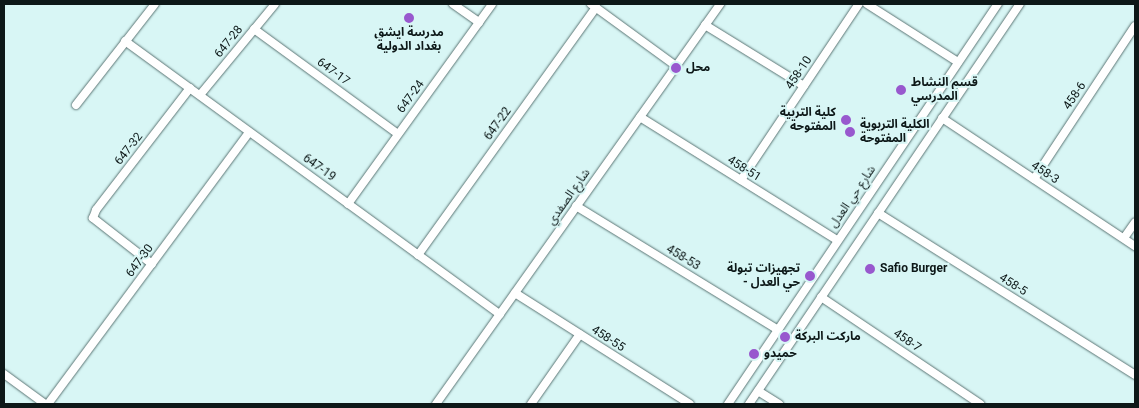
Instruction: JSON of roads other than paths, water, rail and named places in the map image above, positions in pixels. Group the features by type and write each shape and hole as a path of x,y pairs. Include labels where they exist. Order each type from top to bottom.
{"street":[{"path":"76,105 155,4"},
{"name":"647-28","path":"200,95 275,4"},
{"path":"453,4 478,22"},
{"name":"647-24","path":"348,204 492,4"},
{"name":"شارع الصفدي","path":"436,404 720,4"},
{"name":"458-10","path":"741,180 859,4"},
{"path":"867,4 958,62"},
{"name":"شارع حي العدل","path":"728,404 998,4"},
{"path":"749,404 1020,4"},
{"path":"593,6 676,66"},
{"name":"647-22","path":"418,255 593,6"},
{"path":"705,25 804,86"},
{"name":"458-6","path":"1034,179 1135,26"},
{"name":"647-17","path":"254,29 398,134"},
{"name":"647-19","path":"125,41 500,314"},
{"name":"647-32","path":"152,264 99,225 93,218 96,210 190,88"},
{"name":"458-51","path":"640,117 837,240"},
{"name":"458-3","path":"942,118 1135,246"},
{"name":"647-30","path":"43,403 152,264 249,132"},
{"name":"458-53","path":"576,206 778,330"},
{"name":"458-5","path":"878,213 1135,375"},
{"path":"1124,238 1135,222"},
{"name":"458-55","path":"515,293 690,404"},
{"name":"458-7","path":"821,297 980,404"},
{"path":"531,404 580,334"},
{"path":"4,374 43,403"},
{"path":"758,391 779,404"}],"place":[{"name":"مدرسة ايشق بغداد الدولية","path":"409,18"},
{"name":"محل","path":"676,68"},
{"name":"قسم النشاط المدرسي","path":"901,90"},
{"name":"كلية التربية المفتوحة","path":"846,120"},
{"name":"الكلية التربوية المفتوحة","path":"850,132"},
{"name":"Safio Burger","path":"870,269"},
{"name":"تجهيزات تبولة - حي العدل","path":"810,276"},
{"name":"ماركت البركة","path":"785,337"},
{"name":"حميدو","path":"754,354"}]}
